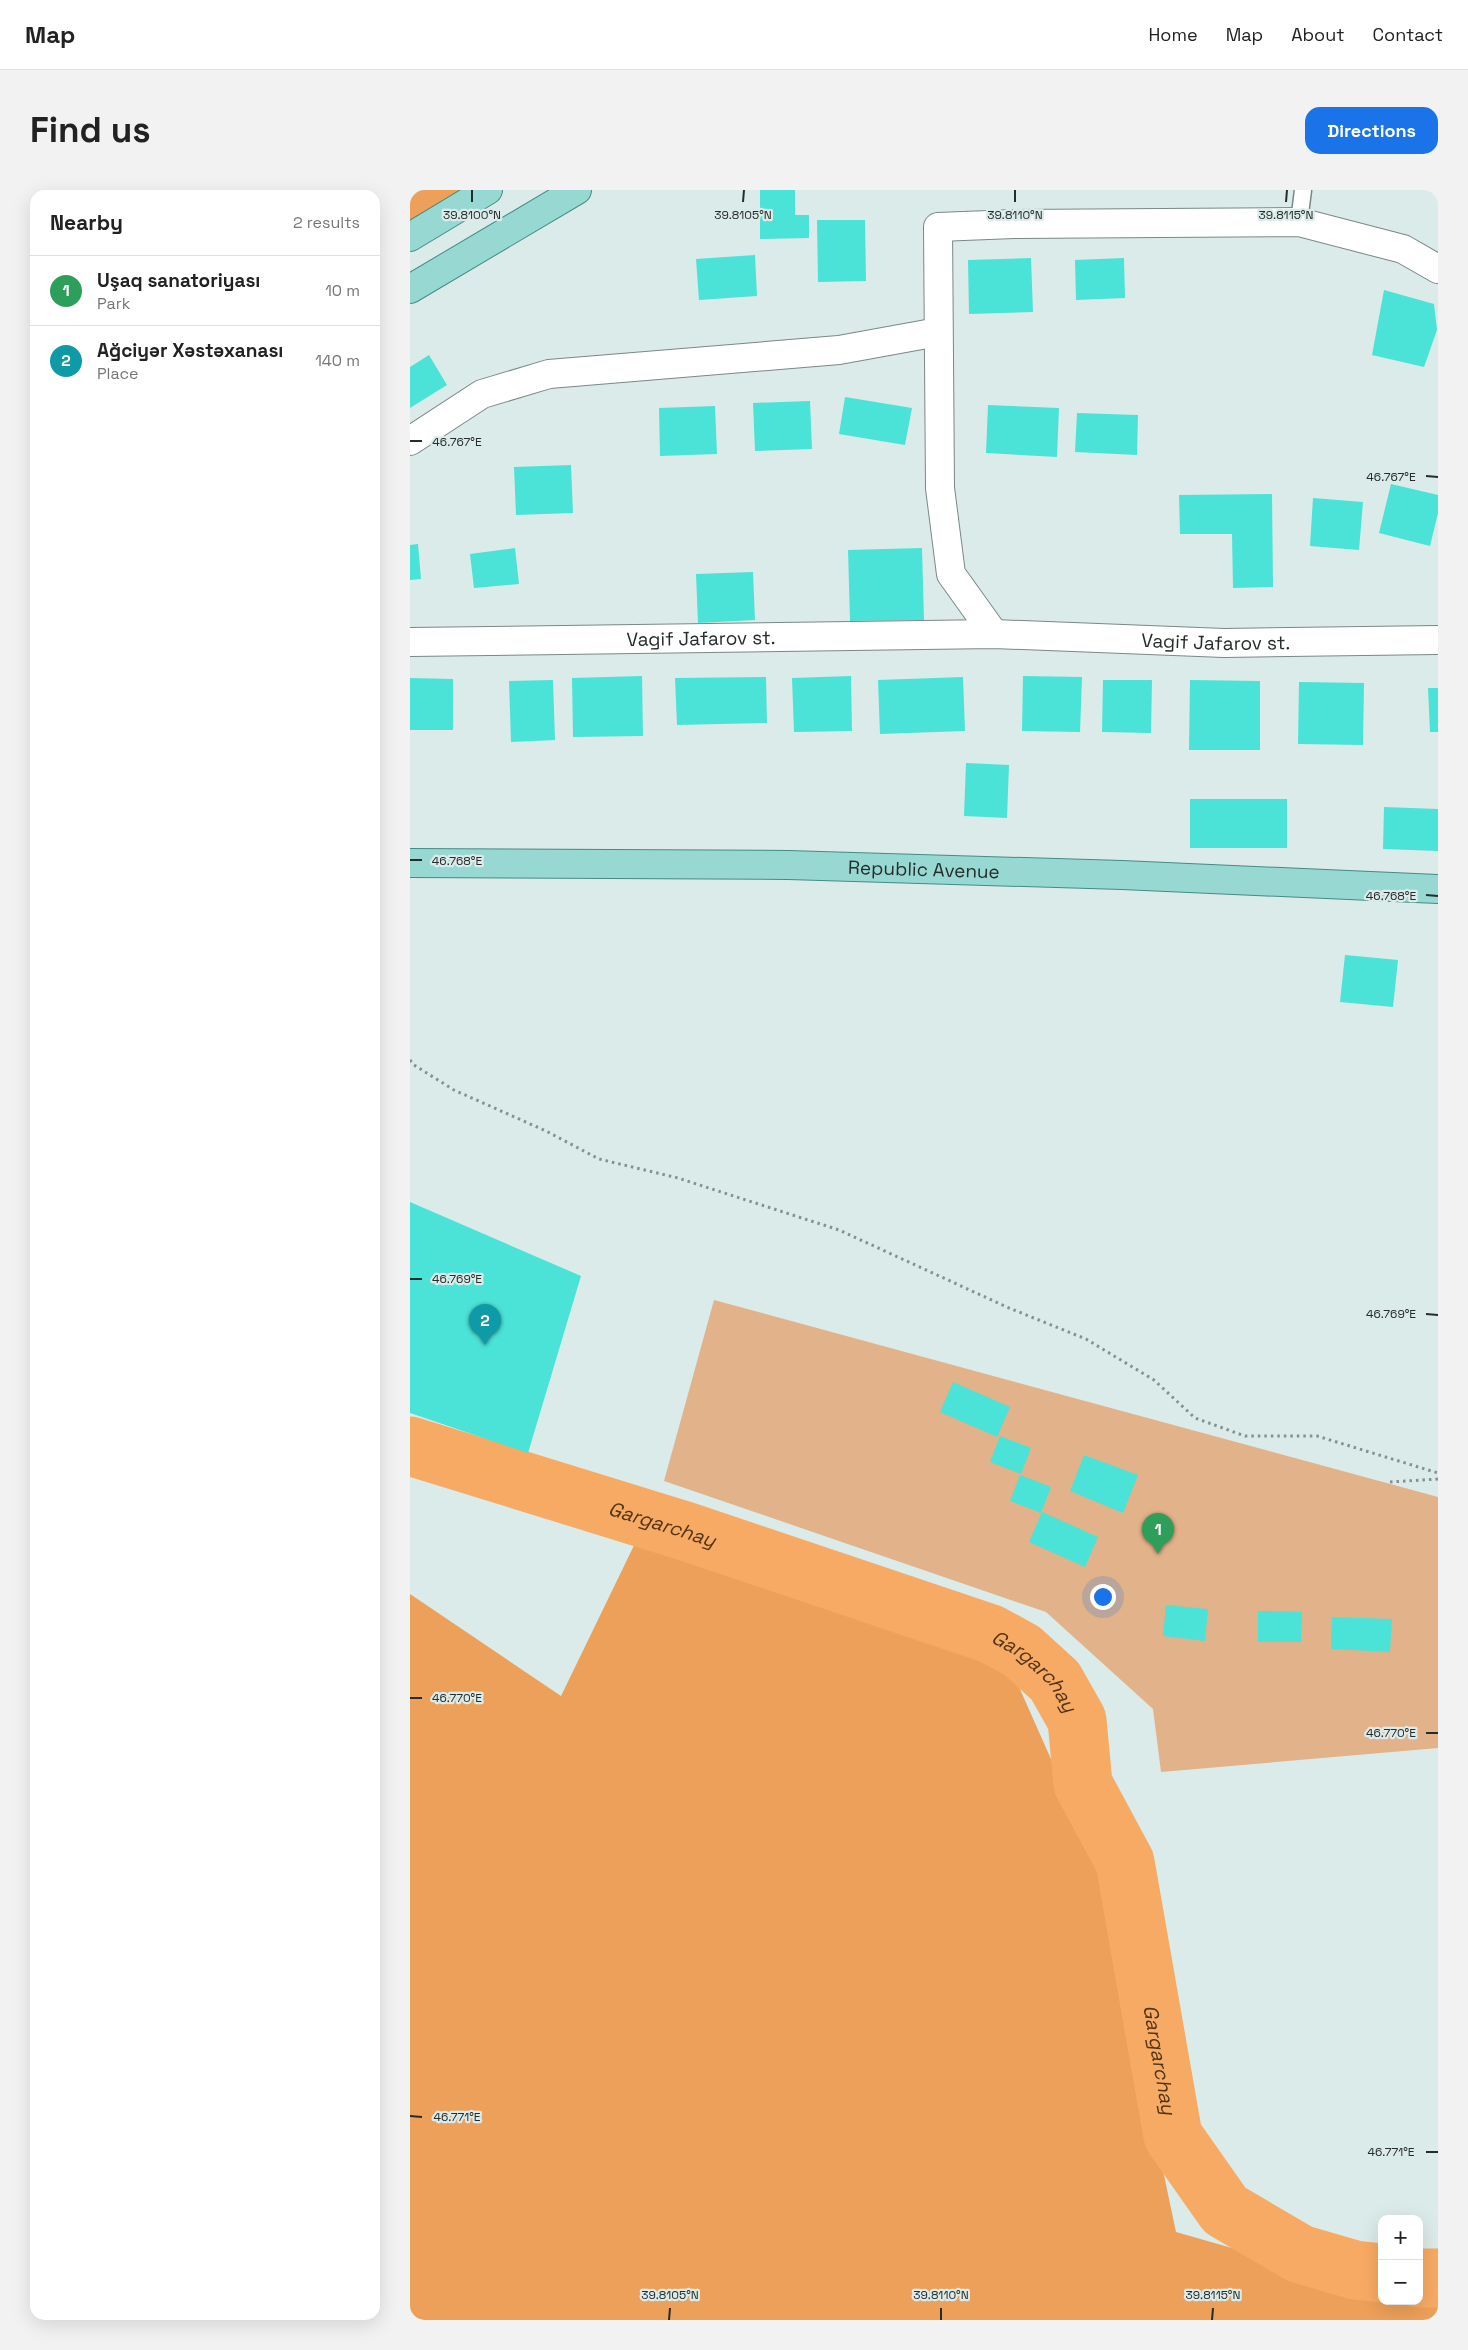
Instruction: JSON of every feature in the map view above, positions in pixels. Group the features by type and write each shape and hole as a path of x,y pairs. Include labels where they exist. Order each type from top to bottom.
{"main road":[{"path":"410,237 488,190"},
{"path":"410,289 577,190"},
{"name":"Republic Avenue","path":"410,863 788,865 1122,875 1438,889"}],"street":[{"path":"994,634 951,574 940,488 938,227 1014,224 1299,222 1403,249 1438,269"},
{"path":"410,440 482,394 549,374 839,350 938,332"},
{"name":"Vagif Jafarov st.","path":"410,642 994,634 1224,643 1438,640"}],"lane":[{"path":"1299,222 1303,190"}],"path":[{"path":"410,1060 414,1065 454,1090 546,1131 599,1159 678,1178 839,1230 1009,1308 1086,1339 1154,1380 1196,1418 1245,1436 1317,1436 1438,1473"},
{"path":"1390,1482 1438,1479"}],"shaded area":[{"path":"410,190 478,190 410,230"},
{"path":"714,1300 1438,1497 1438,1748 1161,1772 1153,1709 1046,1612 664,1481"},
{"path":"641,1531 1007,1660 1099,1867 1176,2232 1378,2290 1378,2305 1423,2305 1423,2302 1438,2307 1438,2320 410,2320 410,1594 561,1696"}],"building":[{"path":"760,190 795,190 795,215 809,215 809,238 760,239"},
{"path":"817,220 865,220 866,281 818,282"},
{"path":"755,255 757,296 699,300 696,259"},
{"path":"1031,258 1033,312 969,314 968,260"},
{"path":"1124,258 1125,298 1076,300 1075,260"},
{"path":"1384,290 1434,304 1437,330 1424,367 1372,355"},
{"path":"429,355 447,385 410,408 410,367"},
{"path":"845,397 912,408 905,445 839,434"},
{"path":"810,401 812,449 755,451 753,403"},
{"path":"988,405 1059,408 1057,457 986,453"},
{"path":"715,406 717,454 660,456 659,408"},
{"path":"1077,413 1138,415 1137,455 1075,452"},
{"path":"571,465 573,513 516,515 514,467"},
{"path":"1391,484 1438,495 1438,513 1430,546 1379,533"},
{"path":"1272,494 1273,587 1233,588 1232,534 1180,534 1179,495"},
{"path":"1313,498 1363,502 1359,550 1310,546"},
{"path":"418,544 421,579 410,580 410,545"},
{"path":"515,548 519,584 474,588 470,554"},
{"path":"922,548 924,620 850,621 848,550"},
{"path":"753,572 755,620 698,623 696,574"},
{"path":"642,676 643,736 573,737 572,678"},
{"path":"851,676 852,731 794,732 792,678"},
{"path":"1023,676 1082,677 1080,732 1022,731"},
{"path":"766,677 767,723 677,725 675,678"},
{"path":"963,677 965,731 880,734 878,680"},
{"path":"410,678 453,679 453,730 410,730"},
{"path":"553,680 555,740 511,742 509,681"},
{"path":"1103,680 1152,680 1151,733 1102,732"},
{"path":"1190,680 1260,681 1260,750 1189,750"},
{"path":"1299,682 1364,683 1363,745 1298,744"},
{"path":"1428,688 1438,688 1438,732 1430,732"},
{"path":"966,763 1009,765 1007,818 964,816"},
{"path":"1190,799 1287,799 1287,848 1190,848"},
{"path":"1384,807 1438,809 1438,851 1383,849"},
{"path":"1345,955 1398,960 1393,1007 1340,1002"},
{"path":"410,1202 581,1276 528,1453 410,1413"},
{"path":"953,1382 1010,1407 997,1437 940,1412"},
{"path":"1000,1436 1031,1448 1021,1474 990,1462"},
{"path":"1084,1455 1138,1475 1123,1513 1070,1491"},
{"path":"1020,1475 1051,1487 1041,1513 1010,1501"},
{"path":"1042,1512 1098,1537 1085,1567 1029,1542"},
{"path":"1166,1605 1208,1609 1205,1641 1163,1636"},
{"path":"1258,1611 1302,1612 1301,1642 1258,1642"},
{"path":"1332,1617 1392,1619 1390,1652 1331,1649"}],"waterway":[{"name":"Gargarchay","path":"410,1446 688,1532 991,1634 1022,1651 1055,1681 1077,1720 1083,1784 1125,1862 1173,2136 1225,2210 1300,2254 1355,2270 1378,2273"},
{"name":"Gargarchay","path":"1423,2278 1438,2278"}],"place":[{"name":"Ağciyər Xəstəxanası","path":"485,1345"},
{"name":"Uşaq sanatoriyası","path":"1158,1554"}]}
